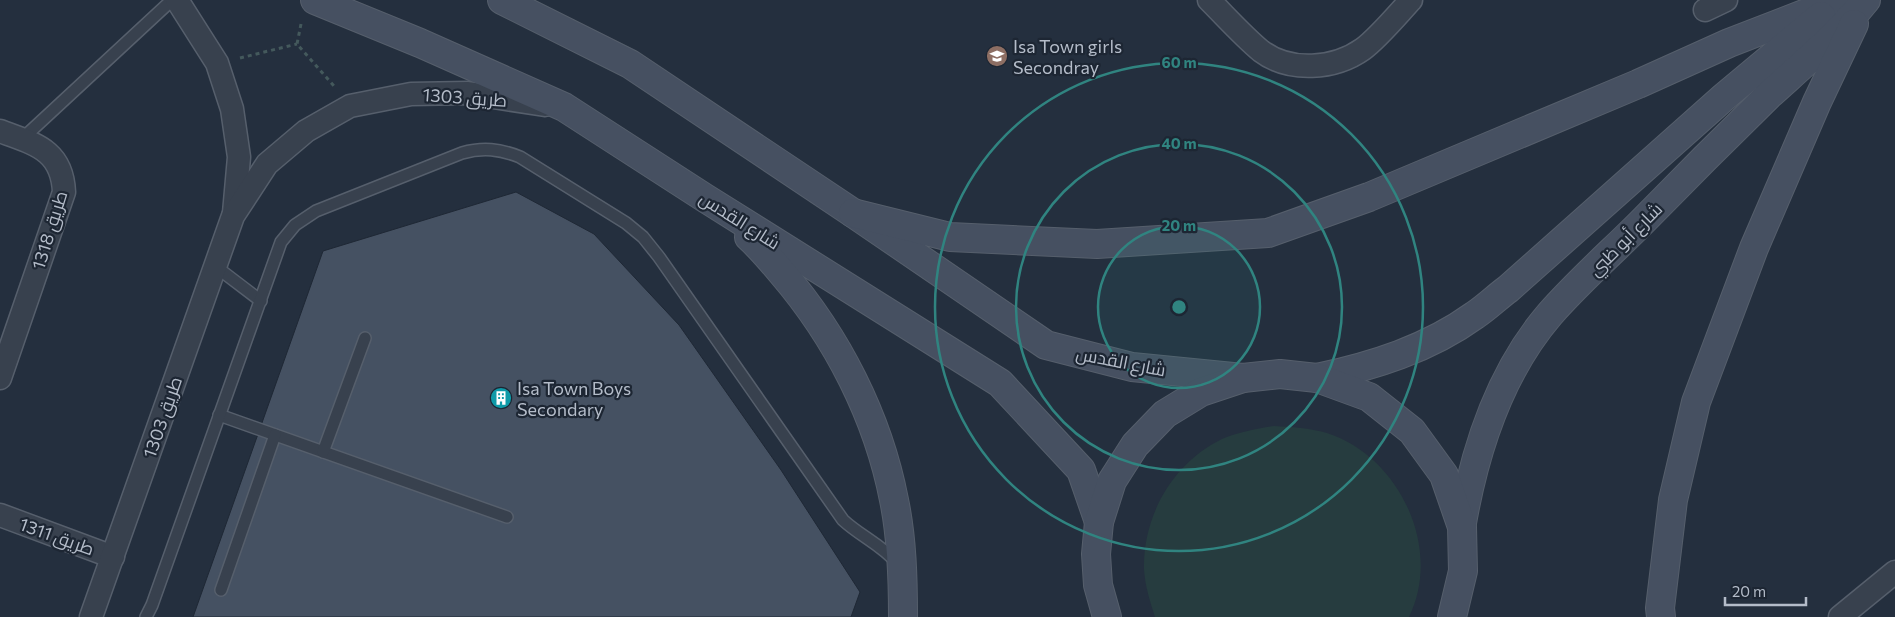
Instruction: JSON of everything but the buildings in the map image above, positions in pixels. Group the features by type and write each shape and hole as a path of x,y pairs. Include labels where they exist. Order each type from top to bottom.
{"main road":[{"name":"شارع القدس","path":"502,0 630,64 1046,345 1132,366 1242,378"},
{"path":"540,0 630,64"},
{"path":"853,213 950,237 1097,244 1268,233 1369,197 1638,84 1729,43 1854,1"},
{"path":"1317,378 1359,369 1400,356 1438,338 1475,315 1516,282 1724,97 1822,16 1854,1"},
{"path":"1661,617 1660,608 1673,500 1696,402 1754,248 1817,102 1854,1"},
{"name":"شارع أبو ظبي","path":"1462,527 1469,481 1482,436 1500,393 1523,352 1550,314 1744,119 1838,31 1854,1"},
{"name":"شارع القدس","path":"308,9 420,42 564,107 1000,383 1081,470 1099,522"},
{"path":"705,198 759,246 806,301 845,362 877,438 894,499 903,571 903,617"},
{"path":"1107,617 1098,585 1096,554 1099,522 1112,481 1135,445 1165,414 1202,392 1242,378 1280,374 1317,378 1369,397 1412,430 1444,475 1462,527 1463,571 1455,616"},
{"path":"1092,617 1098,585"}],"street":[{"name":"طريق 1303","path":"91,617 233,216 239,157 232,109 217,63 177,0"},
{"path":"1209,0 1263,52 1287,63 1314,66 1340,62 1363,49 1411,0"},
{"path":"1705,10 1726,0"},
{"name":"طريق 1303","path":"233,216 268,164 306,131 350,106 411,94 468,94 564,107"},
{"name":"طريق 1318","path":"0,131 40,147 51,155 59,166 64,192 2,366"},
{"name":"طريق 1311","path":"0,516 113,557"},
{"path":"1840,617 1895,572"}],"lane":[{"path":"22,139 172,0"},
{"path":"146,617 152,605 281,242 295,226 316,211 469,151 490,149 520,157 626,223 643,237 659,257 843,520 861,536 883,550 903,571"},
{"path":"215,266 260,301"},
{"path":"323,452 365,338"},
{"path":"220,415 507,517"},
{"path":"222,590 275,435"}],"path":[{"path":"297,44 308,9"},
{"path":"217,63 297,44"},
{"path":"297,44 350,106"}],"green space":[{"path":"1274,426 1320,431 1353,445 1375,462 1394,483 1408,508 1417,535 1421,562 1418,590 1409,617 1155,617 1145,581 1145,549 1155,510 1164,493 1189,462 1205,449 1228,437"}],"place":[{"name":"Isa Town girls Secondray","path":"997,56"},
{"name":"Isa Town Boys Secondary","path":"501,398"}]}
